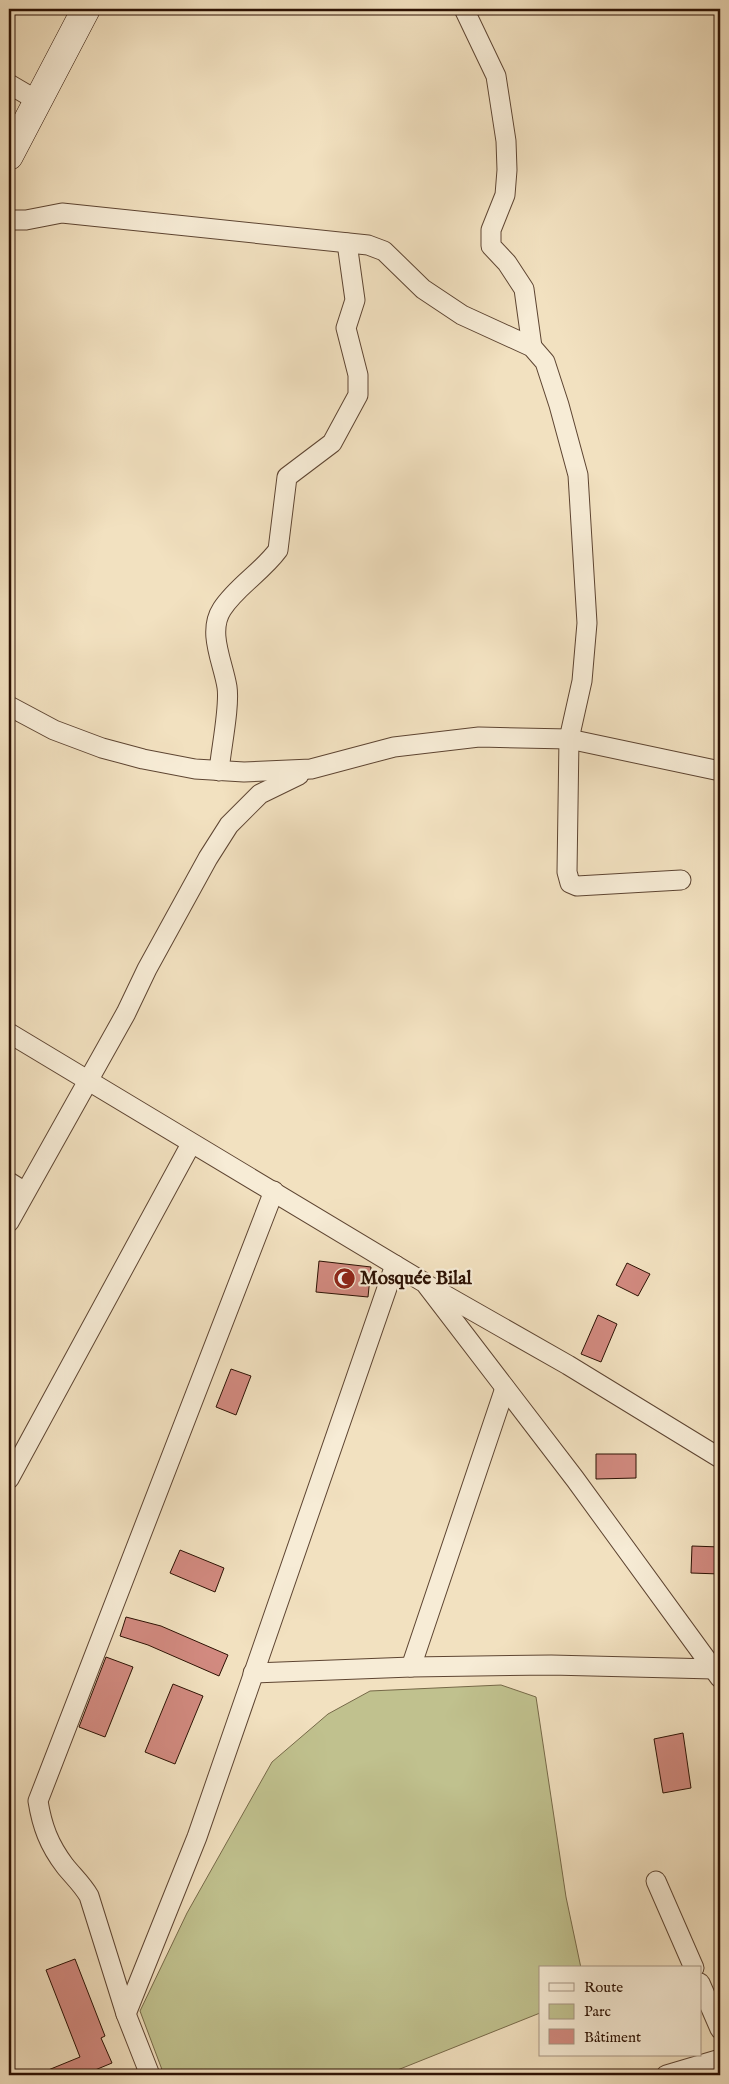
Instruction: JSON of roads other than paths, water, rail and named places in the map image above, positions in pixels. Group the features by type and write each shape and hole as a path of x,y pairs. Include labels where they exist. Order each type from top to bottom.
{"main road":[{"path":"9,156 86,9"}],"street":[{"path":"464,9 496,76 506,141 507,170 504,194 491,230 491,246 507,262 524,289 532,347"},
{"path":"9,84 38,101"},
{"path":"9,220 26,220 62,213 368,245 384,252 424,289 462,315 532,347 545,362 578,475 587,623 582,681 569,739 566,872 570,883 577,886 681,880"},
{"path":"219,770 227,687 218,649 217,622 222,609 237,591 278,550 287,478 332,443 358,395 358,375 346,328 355,300 347,243"},
{"path":"9,706 54,730 102,748 143,759 219,770 273,772 311,769 394,747 479,737 569,739 720,771"},
{"path":"9,1222 126,1014 147,970 208,858 229,825 260,794 311,769"},
{"path":"9,1033 191,1144 274,1191 395,1266 568,1365 720,1458"},
{"path":"9,1479 191,1144"},
{"path":"9,1182 26,1192"},
{"path":"150,2075 126,2014 89,1896 81,1882 56,1854 45,1835 38,1801 274,1191"},
{"path":"126,2014 197,1837 395,1266"},
{"path":"424,1283 505,1388 717,1674"},
{"path":"411,1667 505,1388"},
{"path":"253,1674 411,1667 551,1665 717,1674"},
{"path":"656,1881 693,1966"},
{"path":"702,1987 720,2029"},
{"path":"666,2075 720,2059"}],"place":[{"name":"Mosquée Bilal","path":"344,1279"}]}
